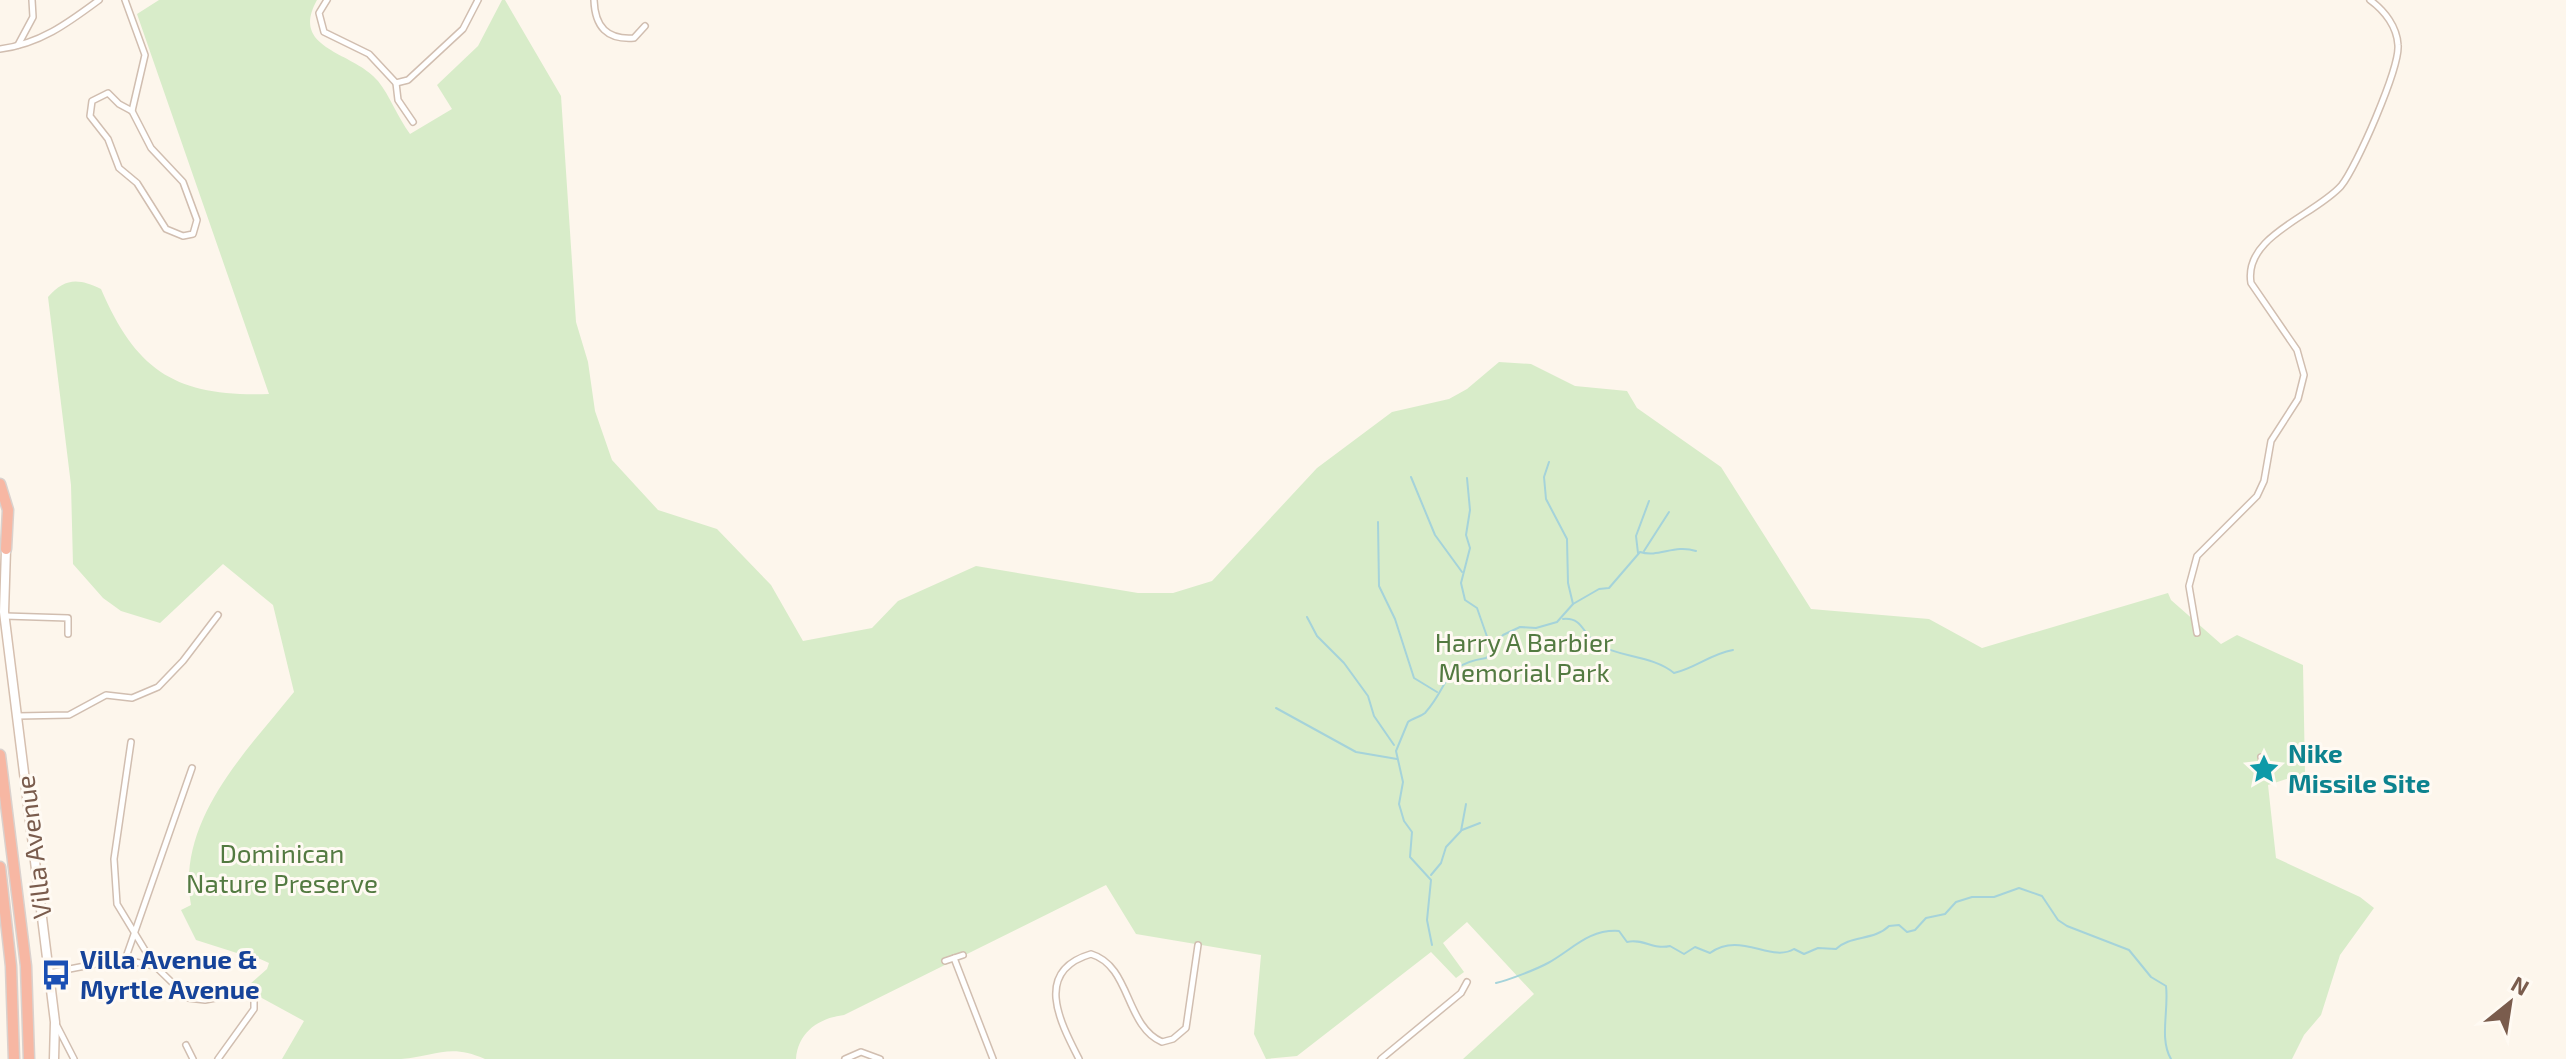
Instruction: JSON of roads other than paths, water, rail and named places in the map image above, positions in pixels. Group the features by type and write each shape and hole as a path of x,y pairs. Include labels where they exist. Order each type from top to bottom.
{"highway":[{"path":"0,484 7,505 8,526 3,546"},
{"path":"0,755 25,952 29,1059"},
{"path":"0,867 11,966 14,1059"}],"street":[{"path":"18,46 34,12 32,0"},
{"path":"0,49 18,46 58,30 99,0"},
{"path":"125,0 145,55 132,111 151,148 183,182 197,220 193,234 174,234 159,221 144,191 119,168 113,149 90,116 90,108 101,94 109,93 119,104 132,111"},
{"path":"327,0 319,13 324,32 369,54 396,83 398,100 413,122"},
{"path":"396,83 408,80 463,29 478,0"},
{"path":"594,0 595,18 607,35 616,39 634,38 645,26"},
{"path":"2197,633 2189,586 2197,556 2257,496 2264,481 2271,441 2298,399 2304,375 2297,350 2251,283 2249,271 2259,249 2331,196 2350,172 2392,74 2399,49 2388,17 2370,0"},
{"name":"Villa Avenue","path":"3,546 5,616 55,1022 74,1059"},
{"name":"Villa Avenue","path":"0,571 3,583"},
{"path":"18,716 69,715 106,695 132,698 158,687 183,661 218,615"},
{"path":"5,616 68,618 68,634"},
{"path":"131,742 114,859 117,904 156,967 188,998 205,1000 246,992 254,998 250,1018 218,1059"},
{"path":"2261,757 2266,776"},
{"path":"125,960 192,768"},
{"path":"1079,1059 1055,999 1054,988 1072,962 1091,954 1106,961 1145,1031 1162,1042 1173,1039 1186,1028 1198,945"},
{"path":"945,961 963,955"},
{"path":"954,958 993,1059"},
{"path":"49,973 125,960 156,967"},
{"path":"1381,1059 1461,993 1467,982"},
{"path":"54,1059 55,1022"},
{"path":"186,1045 193,1059"},
{"path":"845,1059 861,1052 880,1059"}],"waterway":[{"path":"1549,462 1544,477 1546,499 1567,539 1568,583 1573,604"},
{"path":"1411,477 1435,535 1462,572"},
{"path":"1467,478 1470,510 1466,535 1470,548 1461,583 1465,600 1477,608 1491,648"},
{"path":"1638,553 1636,536 1649,501"},
{"path":"1644,551 1669,512"},
{"path":"1378,522 1379,586 1395,619 1414,678 1437,692"},
{"path":"1432,945 1427,920 1431,880 1410,857 1412,832 1404,821 1399,804 1403,782 1396,751 1408,722 1425,713 1448,677 1461,665 1486,658 1503,635 1520,627 1536,628 1557,622 1573,604 1599,589 1609,588 1640,552 1696,551"},
{"path":"1307,617 1317,636 1344,663 1368,696 1374,716 1394,745"},
{"path":"1563,619 1575,621 1592,641 1606,649 1656,663 1674,673 1733,650"},
{"path":"1276,708 1356,752 1397,759"},
{"path":"1431,875 1441,863 1446,847 1461,831 1466,804"},
{"path":"1462,830 1480,823"},
{"path":"1496,983 1543,965 1581,941 1608,931 1619,931 1627,942 1670,946 1684,954 1695,947 1710,953 1733,945 1775,952 1794,949 1804,954 1818,948 1836,949 1889,926 1899,925 1907,932 1915,930 1926,918 1945,914 1956,902 1972,897 1994,897 2019,888 2042,896 2058,920 2067,926 2129,950 2151,977 2166,986 2165,1033 2171,1059"}],"place":[{"name":"Nike Missile Site","path":"2264,769"},
{"name":"Villa Avenue & Myrtle Avenue","path":"56,975"}],"park label":[{"name":"Harry A Barbier Memorial Park","path":"1524,658"},
{"name":"Dominican Nature Preserve","path":"282,869"}]}
